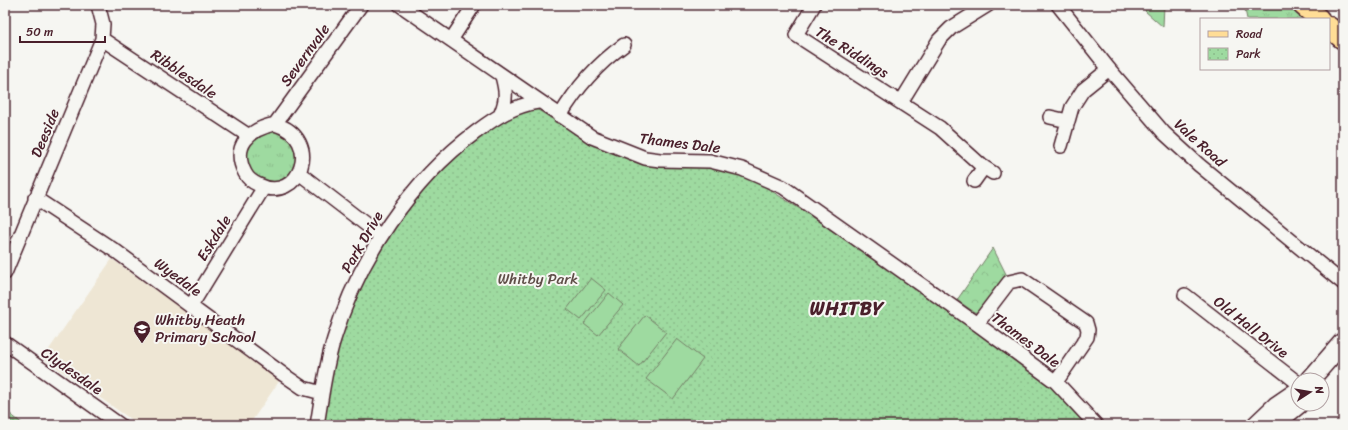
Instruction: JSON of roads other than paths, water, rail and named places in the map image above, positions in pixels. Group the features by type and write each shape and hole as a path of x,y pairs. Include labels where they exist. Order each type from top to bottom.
{"main road":[{"path":"1303,5 1318,18"},
{"path":"1330,28 1343,39"},
{"path":"1317,372 1343,342"},
{"path":"1330,372 1343,358"},
{"path":"1256,425 1276,406 1290,396"},
{"path":"1273,425 1290,411"}],"street":[{"name":"Deeside","path":"5,273 102,39 104,24 98,5"},
{"name":"Severnvale","path":"275,124 360,5"},
{"name":"Thames Dale","path":"400,5 592,138 634,155 660,160 710,161 742,169 783,187 977,324 1056,382 1096,425"},
{"path":"450,40 474,5"},
{"name":"The Riddings","path":"814,5 796,35 901,102"},
{"path":"974,182 989,170 940,128 901,102 939,40 951,28 988,5"},
{"name":"Vale Road","path":"1058,5 1109,69 1164,133 1343,283"},
{"name":"Ribblesdale","path":"102,39 248,136"},
{"path":"560,116 576,90 592,71 624,45"},
{"path":"1061,146 1072,107 1083,90 1109,69"},
{"path":"501,114 506,102 506,91 502,76"},
{"name":"Park Drive","path":"317,425 327,366 334,337 354,289 381,236 412,193 458,146 501,114 522,104 538,102"},
{"path":"1050,117 1068,121"},
{"path":"275,124 284,126 293,133 302,146 304,156 299,173 292,181 283,187 272,189 254,183 246,175 241,163 241,152 248,136 257,129 275,124"},
{"path":"299,173 381,236"},
{"name":"Eskdale","path":"191,306 264,187"},
{"name":"Wyedale","path":"35,198 117,252 284,376 303,388 322,393"},
{"name":"Thames Dale","path":"977,324 1010,282 1016,279 1022,279 1086,323 1088,330 1087,338 1056,382"},
{"name":"Old Hall Drive","path":"1185,295 1290,377"},
{"name":"Clydesdale","path":"5,343 120,425"}],"place":[{"name":"Whitby Heath Primary School","path":"142,344"}],"district":[{"name":"WHITBY","path":"847,308"}],"park label":[{"name":"Whitby Park","path":"538,279"}]}
